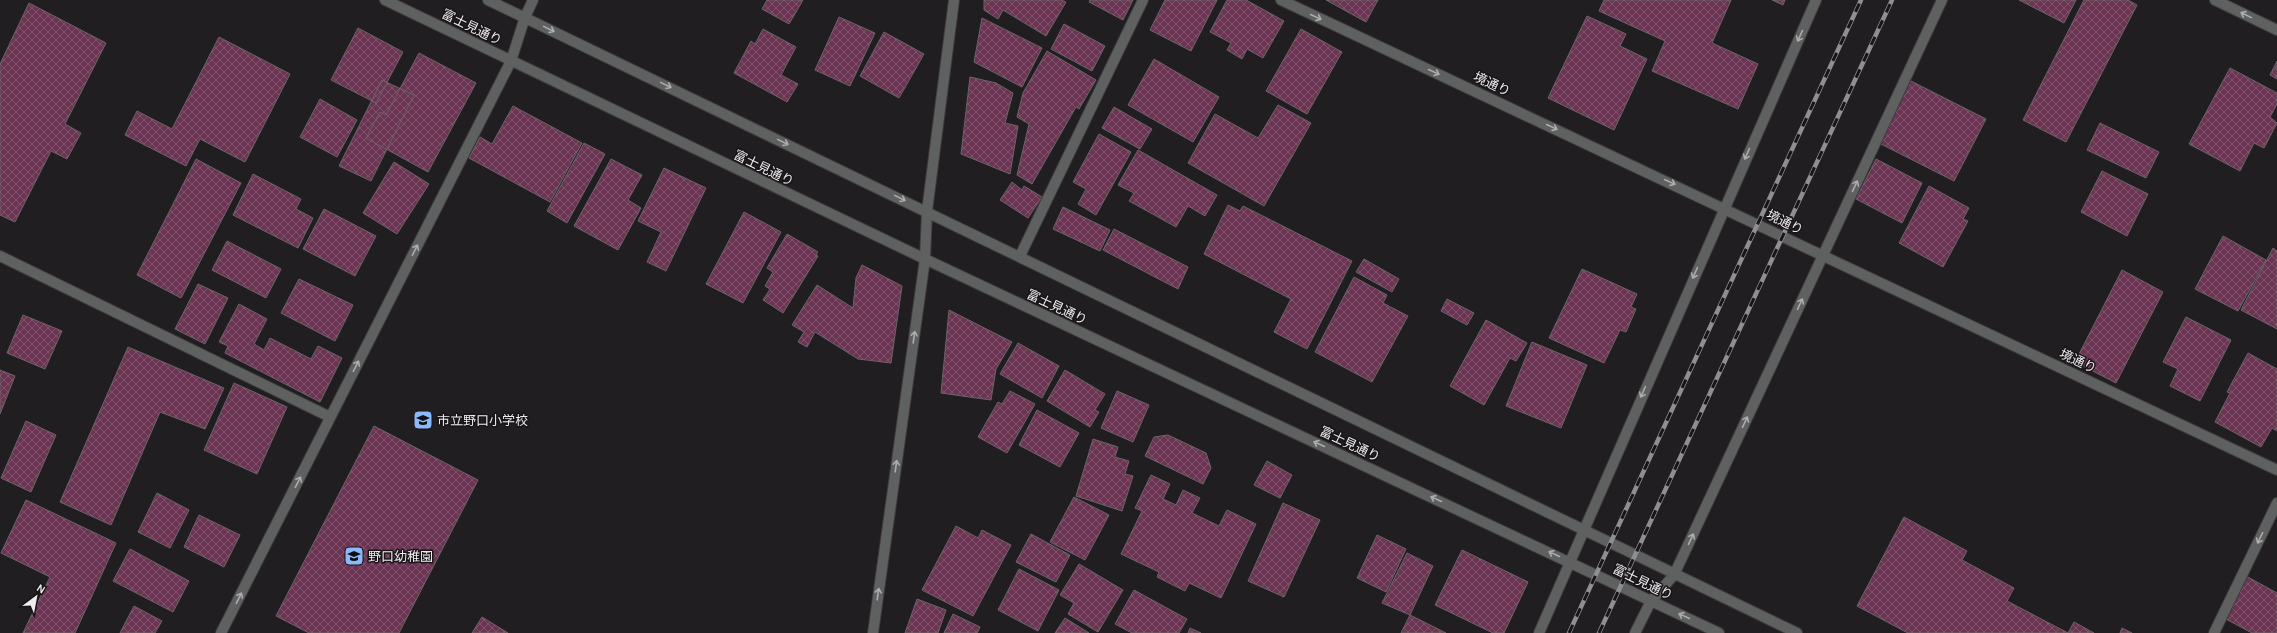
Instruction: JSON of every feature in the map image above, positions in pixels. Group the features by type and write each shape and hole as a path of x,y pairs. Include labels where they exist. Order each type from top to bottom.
{"street":[{"name":"富士見通り","path":"385,0 925,259 1570,561 1719,633"},
{"name":"富士見通り","path":"488,0 1020,256 1582,531 1797,633"},
{"path":"221,633 511,61 525,17 533,0"},
{"path":"872,633 925,259 927,211 954,0"},
{"path":"1020,256 1143,0"},
{"name":"境通り","path":"1281,0 1724,207 1822,255 2277,470"},
{"path":"1539,633 1582,531 1816,0"},
{"path":"1635,633 1651,600 1674,575 1942,0"},
{"path":"2215,0 2277,30"},
{"path":"0,256 330,417"},
{"path":"2214,633 2277,503"}],"building":[{"path":"767,0 803,0 789,24 762,9"},
{"path":"984,0 1061,0 1066,2 1046,36 1003,10 998,19 984,10"},
{"path":"1090,0 1133,0 1123,20 1089,2"},
{"path":"1165,0 1217,0 1191,51 1150,30"},
{"path":"1227,0 1246,0 1284,21 1263,58 1247,49 1242,59 1227,50 1231,43 1210,32"},
{"path":"1326,0 1378,0 1366,22"},
{"path":"1604,0 1731,0 1712,43 1758,64 1738,109 1652,71 1665,41 1599,11"},
{"path":"1772,0 1785,0 1783,5"},
{"path":"2019,0 2076,0 2064,23"},
{"path":"2084,0 2128,0 2137,5 2066,142 2023,120"},
{"path":"29,3 106,43 65,124 81,133 67,159 51,151 15,222 0,215 0,64"},
{"path":"1587,16 1626,34 1620,46 1647,59 1614,130 1548,98"},
{"path":"839,17 875,33 850,86 815,70"},
{"path":"982,18 1042,48 1022,87 974,62"},
{"path":"1064,24 1105,46 1092,71 1051,49"},
{"path":"358,28 403,52 376,103 331,80"},
{"path":"763,29 796,47 781,75 798,84 787,102 734,73 751,41 755,44"},
{"path":"1301,29 1342,52 1307,114 1266,91"},
{"path":"884,32 924,54 899,98 860,76"},
{"path":"219,37 290,74 245,162 200,139 186,166 125,135 137,111 172,129"},
{"path":"1047,51 1096,80 1079,109 1076,107 1032,184 1017,175 1029,124 1017,117 1023,93"},
{"path":"419,53 476,83 428,172 366,138 380,112 386,115"},
{"path":"1154,59 1219,97 1193,142 1128,105"},
{"path":"2277,61 2277,79 2270,75"},
{"path":"2230,68 2277,93 2277,104 2270,117 2277,123 2264,148 2254,143 2240,171 2189,144"},
{"path":"970,77 996,83 1013,93 1005,123 1018,126 1010,174 961,154"},
{"path":"382,80 414,95 371,181 339,166"},
{"path":"1909,80 1986,119 1954,181 1877,142"},
{"path":"320,99 357,120 337,157 300,137"},
{"path":"1278,105 1311,123 1264,206 1188,163 1215,114 1258,138"},
{"path":"513,106 582,143 550,202 469,158 480,137 492,144"},
{"path":"1114,107 1152,129 1140,149 1102,128"},
{"path":"2100,123 2159,152 2146,178 2087,150"},
{"path":"1099,134 1131,152 1096,215 1078,204 1086,189 1073,182"},
{"path":"584,143 605,154 567,223 547,211"},
{"path":"1138,150 1217,195 1205,216 1188,206 1176,227 1129,201 1134,193 1118,185"},
{"path":"196,159 241,183 181,298 137,275"},
{"path":"611,159 642,175 628,200 641,208 618,250 574,226"},
{"path":"1876,159 1922,183 1902,223 1856,199"},
{"path":"394,162 429,184 397,234 363,213"},
{"path":"664,168 706,188 666,271 647,262 661,232 638,221"},
{"path":"2102,171 2148,194 2127,236 2081,212"},
{"path":"253,174 301,199 296,209 313,218 298,248 233,215"},
{"path":"1012,182 1022,190 1024,186 1042,197 1028,218 1000,200"},
{"path":"1929,186 1969,208 1963,219 1968,221 1943,267 1899,243"},
{"path":"1228,205 1240,211 1243,206 1352,261 1307,349 1274,332 1291,299 1204,254"},
{"path":"1063,207 1110,230 1100,251 1053,229"},
{"path":"324,209 376,236 355,276 303,249"},
{"path":"744,212 781,232 743,303 706,284"},
{"path":"1114,229 1188,267 1178,289 1103,250"},
{"path":"787,234 818,252 816,255 818,256 783,313 763,300 770,289 765,286 773,272 767,268"},
{"path":"2223,236 2266,260 2238,311 2195,289"},
{"path":"227,241 281,269 266,298 212,270"},
{"path":"2273,248 2277,251 2277,329 2241,310"},
{"path":"1364,259 1399,279 1392,292 1356,272"},
{"path":"862,265 902,286 891,363 858,359 815,332 807,347 798,342 804,332 792,325 817,285 853,308 856,278"},
{"path":"1582,269 1637,294 1631,307 1636,309 1626,332 1620,330 1604,363 1549,338"},
{"path":"2122,270 2163,292 2116,383 2075,362"},
{"path":"1354,277 1387,295 1383,303 1408,316 1372,382 1315,352"},
{"path":"299,279 353,305 335,341 281,313"},
{"path":"198,284 228,298 205,344 175,329"},
{"path":"1447,299 1474,313 1467,325 1441,311"},
{"path":"239,304 267,319 254,344 264,350 270,338 311,359 318,346 342,358 320,402 225,353 228,346 219,342"},
{"path":"949,310 1012,342 996,369 991,400 941,393"},
{"path":"23,315 62,331 45,369 7,353"},
{"path":"2186,317 2231,340 2200,401 2170,386 2178,369 2163,362"},
{"path":"1486,320 1527,343 1516,361 1510,358 1484,405 1450,386"},
{"path":"1532,342 1587,365 1561,428 1506,406"},
{"path":"1018,343 1059,366 1042,398 1000,374"},
{"path":"128,347 224,388 205,429 160,412 111,525 60,502"},
{"path":"2248,353 2277,369 2277,431 2272,428 2261,447 2215,422 2230,393 2227,392"},
{"path":"0,370 15,376 0,414"},
{"path":"1065,370 1105,394 1095,410 1099,412 1090,427 1047,401"},
{"path":"234,383 287,407 257,474 204,450"},
{"path":"1010,391 1035,404 1007,453 978,437 998,402 1002,404"},
{"path":"1117,391 1149,405 1133,442 1101,428"},
{"path":"1037,410 1079,433 1060,467 1019,445"},
{"path":"26,421 56,435 31,492 1,478"},
{"path":"374,426 478,480 399,633 309,633 276,616"},
{"path":"1168,435 1206,453 1211,468 1203,484 1145,456 1154,437"},
{"path":"1093,439 1118,447 1115,457 1129,461 1125,474 1133,476 1122,511 1076,496"},
{"path":"1267,461 1292,475 1280,498 1254,485"},
{"path":"1151,475 1170,484 1163,499 1176,505 1183,490 1200,498 1192,513 1219,526 1227,510 1256,524 1221,598 1189,583 1185,591 1157,577 1159,572 1121,554 1142,511 1135,508"},
{"path":"157,493 189,510 170,548 138,532"},
{"path":"1074,497 1109,515 1085,560 1050,542"},
{"path":"26,500 116,543 75,633 23,633 50,577 1,553"},
{"path":"1283,503 1320,520 1284,597 1248,581"},
{"path":"199,515 240,535 224,567 184,547"},
{"path":"1904,517 1967,551 1962,560 2014,588 2007,601 2068,633 1908,633 1857,606"},
{"path":"956,526 978,538 982,530 1011,545 973,616 922,590"},
{"path":"1031,534 1070,555 1056,582 1016,562"},
{"path":"1377,535 1406,549 1386,592 1357,578"},
{"path":"130,549 189,581 173,612 113,581"},
{"path":"1462,550 1528,582 1504,633 1493,633 1435,605"},
{"path":"1407,553 1433,566 1410,615 1382,603"},
{"path":"1079,564 1123,590 1098,632 1068,614 1074,603 1060,595"},
{"path":"1019,569 1059,590 1038,631 998,610"},
{"path":"2246,576 2277,593 2277,633 2252,633 2224,618"},
{"path":"1134,590 1187,619 1179,633 1132,633 1115,624"},
{"path":"917,599 946,610 938,633 905,633"},
{"path":"134,606 162,621 155,633 120,633"},
{"path":"953,614 980,627 977,633 944,633"},
{"path":"1410,615 1446,633 1401,633"},
{"path":"482,617 508,633 472,633"},
{"path":"1065,618 1089,633 1055,633"},
{"path":"2074,622 2094,633 2068,633"},
{"path":"1190,628 1201,633 1188,633"},
{"path":"2122,628 2132,633 2120,633"}],"railway":[{"path":"1569,633 1861,0"},
{"path":"1599,633 1892,0"}],"place":[{"name":"市立野口小学校","path":"423,420"},
{"name":"野口幼稚園","path":"354,556"}]}
